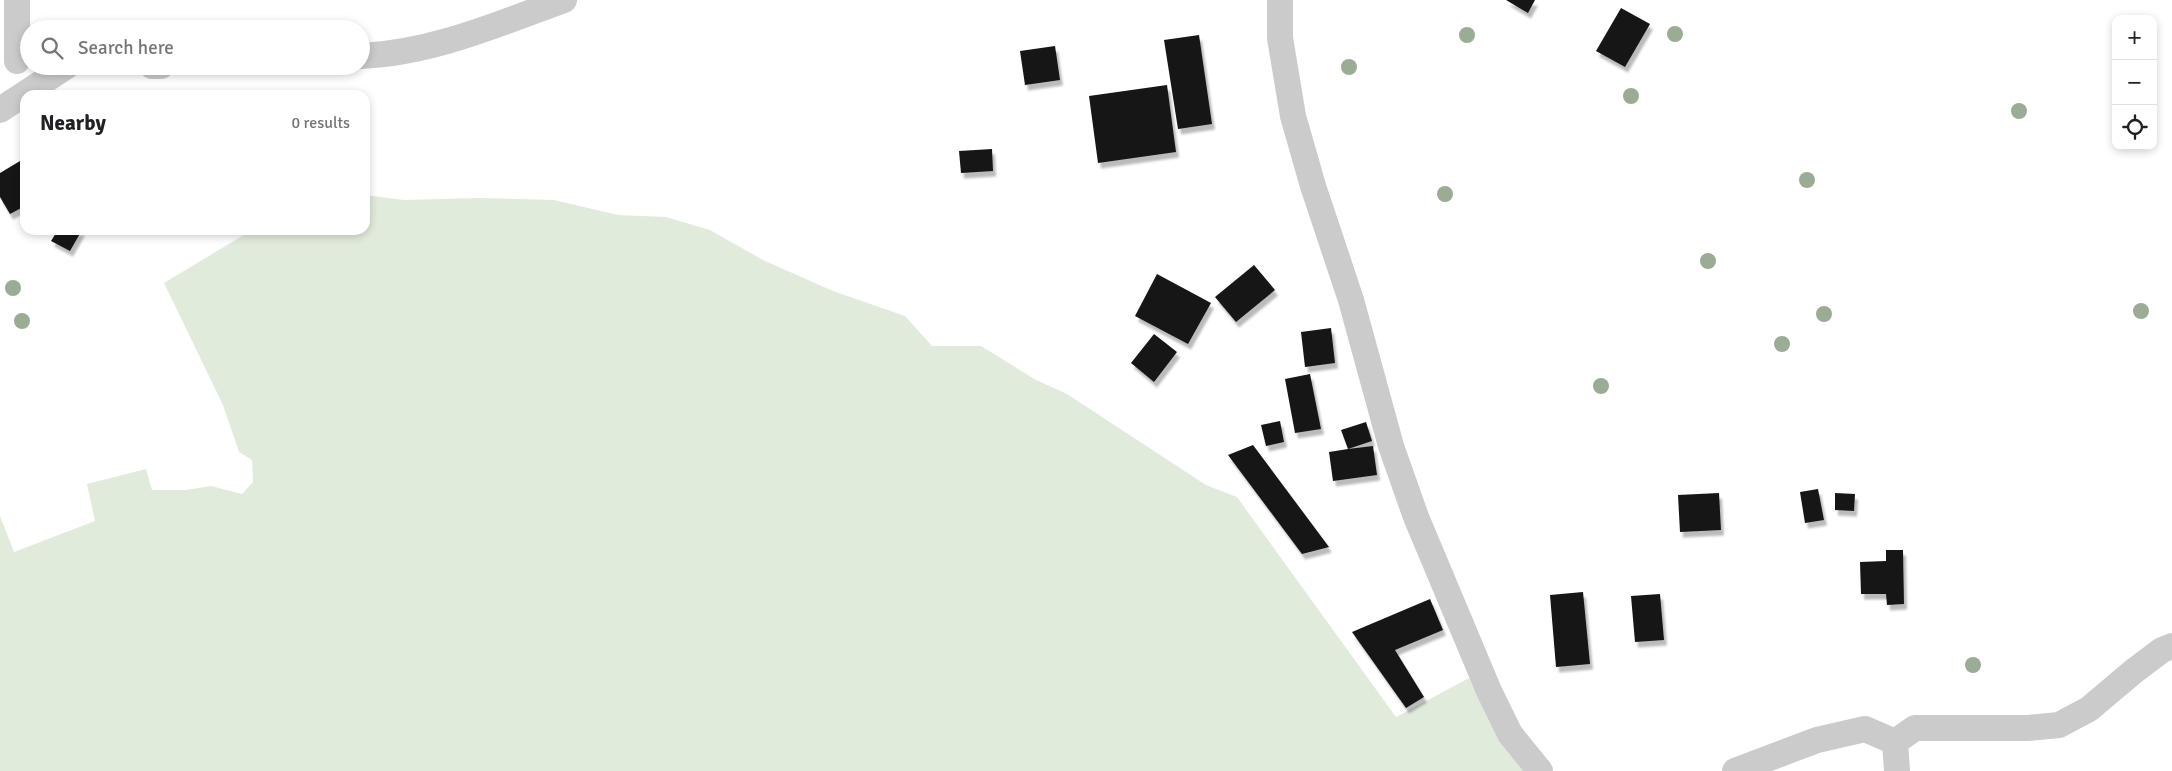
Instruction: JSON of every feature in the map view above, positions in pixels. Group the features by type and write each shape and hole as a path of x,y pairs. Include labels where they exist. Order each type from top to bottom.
{"street":[{"path":"15,61 17,0"},
{"path":"370,56 390,55 460,37 564,0"},
{"path":"1280,0 1280,38 1294,116 1313,186 1351,300 1391,446 1416,517 1489,691 1510,734 1540,771"},
{"path":"30,90 53,75"},
{"path":"0,110 20,97"},
{"path":"1895,742 1915,728 2028,728 2059,725 2089,710 2134,671 2162,650 2172,646"},
{"path":"1736,771 1817,740 1865,729 1895,742"},
{"path":"1895,742 1897,771"}],"green space":[{"path":"370,196 404,200 478,198 554,200 618,215 666,217 710,230 763,260 833,291 905,316 932,346 981,346 1036,380 1067,394 1206,485 1237,497 1396,717 1469,678 1491,718 1521,764 1523,771 0,771 0,516 14,552 95,521 87,484 146,469 152,490 186,490 211,486 242,494 253,482 252,460 239,452 223,405 164,283 244,235 370,235"}],"building":[{"path":"1506,0 1535,0 1528,13"},
{"path":"1621,8 1650,24 1625,67 1596,51"},
{"path":"1199,35 1212,124 1178,129 1164,40"},
{"path":"1055,46 1060,80 1025,85 1020,51"},
{"path":"1167,85 1176,152 1098,163 1089,96"},
{"path":"992,149 993,171 961,173 959,151"},
{"path":"20,161 20,209 10,214 0,197 0,173"},
{"path":"55,235 79,235 70,251 51,241"},
{"path":"1254,265 1275,290 1236,322 1215,297"},
{"path":"1157,274 1211,303 1188,344 1135,316"},
{"path":"1331,328 1335,363 1305,367 1301,332"},
{"path":"1154,334 1177,352 1154,382 1131,363"},
{"path":"1310,374 1321,429 1295,433 1285,379"},
{"path":"1280,421 1284,442 1266,446 1261,425"},
{"path":"1366,422 1372,441 1348,449 1341,430"},
{"path":"1253,445 1329,547 1302,554 1228,455"},
{"path":"1373,446 1377,475 1333,481 1329,452"},
{"path":"1818,489 1824,520 1805,523 1800,492"},
{"path":"1719,493 1721,530 1680,532 1678,495"},
{"path":"1835,493 1855,494 1854,511 1835,510"},
{"path":"1886,550 1903,550 1904,604 1887,605 1886,594 1861,594 1860,562 1886,561"},
{"path":"1583,592 1590,664 1556,667 1550,595"},
{"path":"1660,594 1664,640 1635,642 1631,596"},
{"path":"1430,599 1443,630 1395,650 1424,697 1406,708 1352,632"}]}
